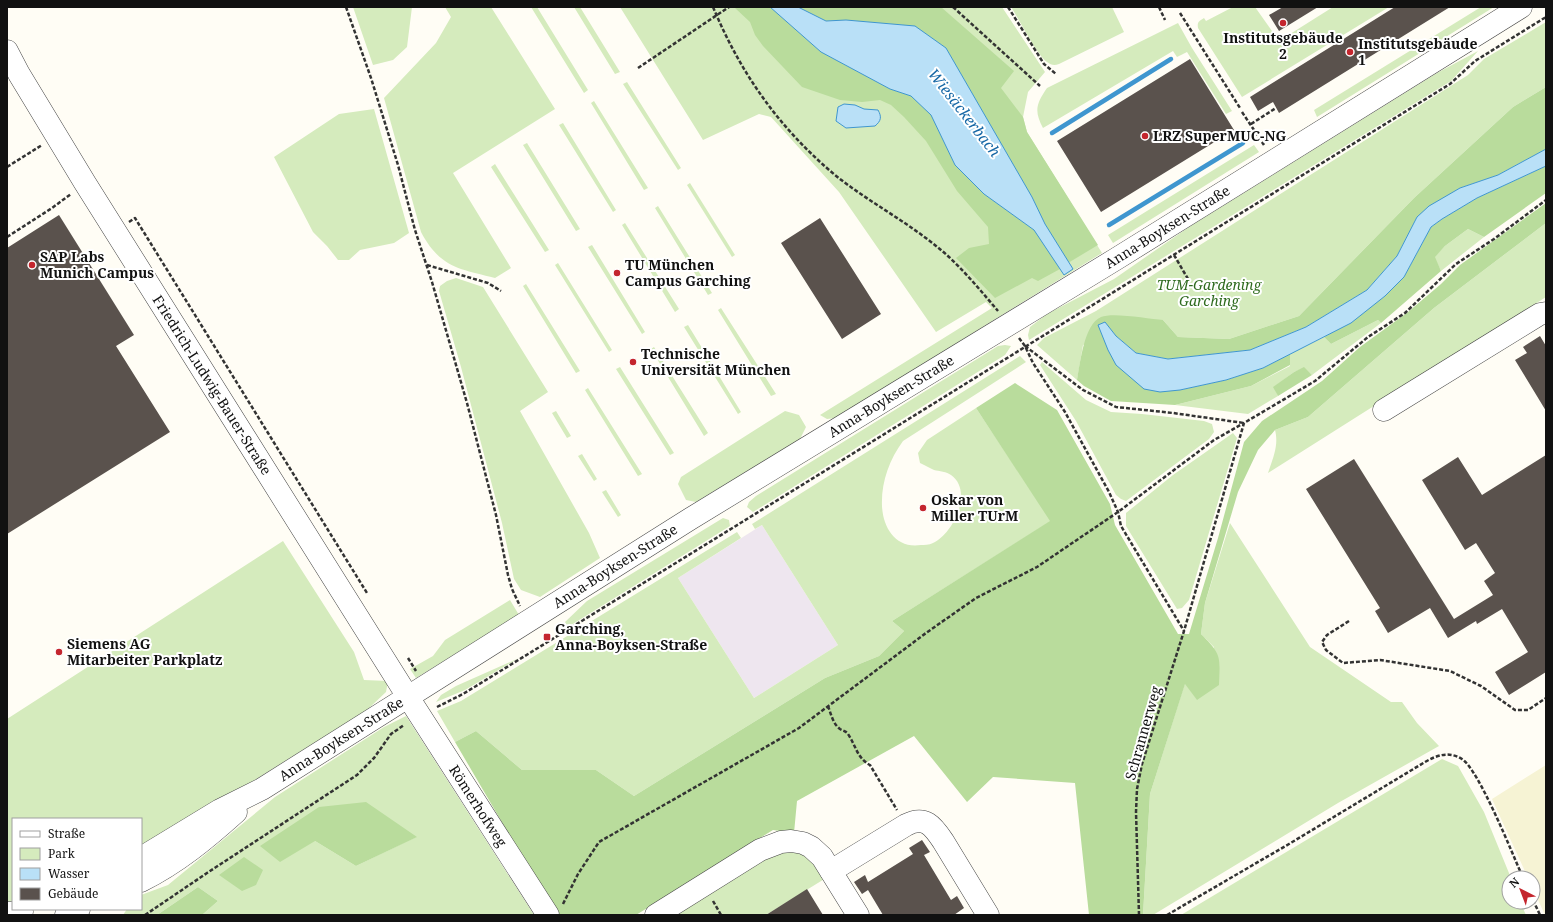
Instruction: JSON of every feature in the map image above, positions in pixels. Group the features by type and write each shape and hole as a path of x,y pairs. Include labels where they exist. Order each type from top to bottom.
{"street":[{"name":"Anna-Boyksen-Straße","path":"142,857 220,810 262,789 530,622 690,519 1009,324 1521,7"},
{"name":"Friedrich-Ludwig-Bauer-Straße","path":"7,51 56,136 115,230 417,692"},
{"path":"1384,410 1540,314 1546,314"},
{"name":"Römerhofweg","path":"417,692 554,912"},
{"name":"Anna-Boyksen-Straße","path":"142,880 161,871 188,853 262,789"},
{"path":"831,870 906,825 918,821 928,823 936,830 988,915"},
{"path":"656,915 760,850 781,842 791,841 811,846 822,857 858,915"},
{"path":"66,915 77,910"}],"path":[{"path":"346,7 371,78 398,165 415,230 427,265 467,403 496,515 512,589 530,622"},
{"path":"713,7 742,68 774,112 804,147 852,188 923,236 948,256 976,284 1009,324 1025,346 1033,363 1065,412 1109,492 1118,512 1121,526 1184,632"},
{"path":"638,68 729,7"},
{"path":"953,7 1040,86"},
{"path":"1008,7 1044,64 1056,74"},
{"path":"1159,7 1165,20"},
{"path":"1180,13 1240,108"},
{"path":"146,915 207,873 357,775 374,758 391,734 429,711 463,694 1450,84 1475,60 1546,17"},
{"path":"1251,124 1276,108"},
{"path":"1242,112 1274,160"},
{"path":"7,167 56,136"},
{"path":"7,237 52,208 85,183"},
{"path":"554,912 599,842 799,728 926,633 976,598 1037,567 1118,512 1214,440 1315,381 1368,337 1405,312 1456,264 1494,239 1546,200"},
{"path":"115,230 135,218 368,596"},
{"path":"1174,255 1188,279"},
{"path":"427,265 488,283 501,291"},
{"path":"1025,346 1083,390 1116,407 1174,413 1244,423"},
{"name":"Schrannerweg","path":"1139,915 1136,839 1137,789 1142,764 1184,632 1244,423"},
{"path":"1349,621 1327,635 1322,642 1326,650 1344,663 1380,660 1450,671 1482,686 1515,710 1528,710 1546,698"},
{"path":"406,655 417,692 429,711"},
{"path":"828,706 834,723 847,733 857,753 863,761 870,765 906,825"},
{"path":"1167,915 1425,762 1442,755 1458,757 1465,761 1471,768 1484,792 1519,870"}],"shaded area":[{"path":"762,525 838,645 754,698 678,578"},
{"path":"1546,765 1546,915 1541,906 1541,870 1524,870 1492,799"}],"green space":[{"path":"353,7 412,7 407,47 393,60 373,65"},
{"path":"445,7 491,7 555,109 453,173 511,268 495,278 461,269 452,265 436,253 428,244 421,232 384,98 436,43 451,17"},
{"path":"531,7 537,7 588,90 584,93"},
{"path":"574,7 580,7 620,72 615,74"},
{"path":"620,7 1002,7 1045,72 1028,92 1023,117 1027,132 1102,253 836,418 827,419 820,415 992,308 986,302 936,332 839,192 771,117 759,114 703,140"},
{"path":"770,7 821,52 890,89 911,96 931,115 955,165 984,194 1034,230 1060,269 1038,281 1032,278 995,298 956,258 969,248 989,244 988,227 957,191 926,141 891,105 880,100 862,102 840,100 802,87 763,46 755,35 750,22 735,8"},
{"path":"798,7 941,7 1014,71 1001,88 1023,117 1027,132 1098,245 1068,263 1045,224 1032,197 946,48 915,26 846,20 826,21"},
{"path":"1011,7 1112,7 1124,32 1059,64 1053,65 1047,62 1038,52"},
{"path":"1233,7 1255,7 1279,41 1333,7 1389,7 1242,97 1198,28 1199,22 1204,18 1206,21"},
{"path":"1481,7 1494,7 1317,117 1314,110"},
{"name":"TUM-Gardening Garching","path":"1546,22 1546,87 1513,107 1414,198 1299,316 1229,339 1178,337 1163,320 1083,345 1077,380 1037,345 1044,338 1096,311 1468,75 1484,59"},
{"path":"1178,23 1232,111 1226,114 1187,52 1177,57 1173,51 1043,128 1037,112 1040,99 1047,88"},
{"path":"1478,51 1451,81 1029,340 1028,335 1030,327 1047,314 1114,279 1189,227 1437,73"},
{"path":"627,82 681,168 678,170 623,84"},
{"path":"1546,87 1546,149 1498,175 1460,188 1417,217 1397,256 1367,290 1306,327 1250,350 1168,359 1136,353 1116,336 1105,323 1098,325 1180,390 1226,380 1263,368 1290,354 1290,365 1251,386 1175,405 1111,401 1084,386 1077,380 1081,355 1090,328 1095,321 1101,317 1122,315 1163,320 1178,337 1229,339 1299,316 1414,198 1513,107"},
{"path":"594,101 648,188 644,190 591,103"},
{"path":"374,109 409,233 394,243 360,250 349,260 338,260 313,232 274,157 339,114"},
{"path":"563,123 616,210 613,212 559,125"},
{"path":"527,143 580,229 576,231 523,145"},
{"path":"1254,145 1259,152 1113,243 1108,235"},
{"path":"495,164 549,250 545,252 491,167"},
{"path":"1546,166 1546,193 1484,237 1468,229 1445,246 1435,257 1441,271 1381,323 1378,320 1331,344 1324,337 1351,322 1385,296 1404,277 1431,227 1477,198"},
{"path":"690,183 735,255 732,257 687,185"},
{"path":"1546,203 1546,223 1434,308 1308,417 1275,430 1258,450 1238,492 1205,603 1201,634 1213,647 1218,656 1220,668 1219,685 1197,700 1185,684 1150,794 1143,915 1089,915 1075,783 993,777 967,802 914,736 797,801 794,833 773,830 636,915 560,915 524,860 455,742 476,731 522,770 596,770 634,796 825,678 879,656 904,631 892,621 1050,521 976,408 1015,383 1057,410 1110,504 1115,525 1178,634 1189,634 1218,538 1244,442 1262,421 1322,381 1360,347 1408,312 1441,284 1460,265"},
{"path":"658,206 712,293 708,295 655,208"},
{"path":"625,223 679,309 675,312 622,225"},
{"path":"1546,223 1546,297 1268,473 1276,446 1275,430 1308,417 1434,308"},
{"path":"1468,229 1484,237 1441,271 1434,257 1445,246"},
{"path":"592,245 645,332 642,334 588,247"},
{"path":"558,263 612,350 609,352 555,265"},
{"path":"456,278 483,287 548,392 520,411 589,533 600,558 540,597 521,590 514,579 502,523 461,367 439,291 440,286 447,281"},
{"path":"526,284 580,371 576,373 523,286"},
{"path":"721,308 776,394 771,396 718,310"},
{"path":"1378,320 1381,323 1312,375 1304,368 1294,372 1274,387 1278,396 1248,414 1175,405 1251,386 1290,366 1290,354 1324,337 1331,344"},
{"path":"688,325 741,412 738,414 684,327"},
{"path":"998,346 1011,346 1005,355 753,512 747,507 749,502 756,496"},
{"path":"654,347 708,433 704,436 651,349"},
{"path":"1020,356 1026,362 903,441 898,448 887,472 882,497 883,514 888,529 892,535 904,544 930,544 940,538 947,531 954,522 961,501 961,491 958,482 949,474 934,470 920,463 918,453 927,440 976,408 1051,521 892,621 904,631 879,656 825,678 634,796 596,770 522,770 476,731 455,742 437,711 461,701 737,532 741,538 678,578 754,698 838,645 762,525 755,529 752,524"},
{"path":"1042,362 1086,400 1111,412 1204,421 1212,424 1214,432 1209,439 1126,501 1121,499 1116,495 1076,421 1040,365"},
{"path":"620,367 674,453 670,455 616,369"},
{"path":"1304,367 1312,375 1278,396 1273,387 1294,372"},
{"path":"588,388 642,474 638,476 585,390"},
{"path":"556,411 571,436 567,438 552,413"},
{"path":"785,411 799,415 806,427 800,439 696,502 686,500 678,484 681,477"},
{"path":"1233,433 1237,438 1189,600 1182,608 1177,609 1126,526 1126,513 1173,475"},
{"path":"582,454 597,479 594,481 578,456"},
{"path":"606,490 621,515 618,517 602,492"},
{"path":"723,518 729,520 730,526 568,627 565,622 587,601"},
{"path":"1230,523 1310,647 1391,702 1402,702 1417,723 1439,746 1338,803 1153,915 1143,915 1150,794 1185,683 1197,699 1214,647 1201,634 1205,603"},
{"path":"283,541 354,652 364,680 388,681 386,692 367,710 142,850 142,818 12,818 12,902 7,905 7,719"},
{"path":"510,600 519,615 416,678 410,669 433,656 445,640"},
{"path":"519,658 465,690 436,702 441,695 456,686"},
{"path":"406,716 534,915 202,915 218,901 198,887 157,915 123,915 126,910 142,910 142,895 168,885 275,797 384,727","holes":["416,837 356,866 315,841"]},
{"path":"1442,759 1458,766 1484,812 1508,870 1501,870 1501,910 1524,910 1526,915 1181,915"},
{"path":"366,802 417,837 356,866 315,841 280,862 260,846 319,807"},
{"path":"784,851 807,854 826,878 766,915 676,915 771,856"},
{"path":"244,857 263,870 256,885 242,891 219,875"},
{"path":"198,887 218,901 202,915 157,915"}],"water":[{"name":"Wiesäckerbach","path":"770,7 798,7 826,21 846,20 915,26 946,48 1032,197 1045,224 1073,269 1064,275 1034,230 984,194 955,165 931,115 911,96 890,89 821,52"},
{"path":"844,104 855,105 864,109 878,110 880,121 875,126 846,128 836,121 838,107"},
{"path":"1546,149 1546,166 1477,198 1431,227 1404,277 1385,296 1351,323 1263,368 1226,380 1180,390 1160,392 1144,389 1116,365 1108,350 1098,325 1105,322 1116,336 1136,353 1168,359 1250,350 1306,327 1367,290 1397,256 1417,217 1429,206 1460,188 1498,175"}],"building":[{"name":"Institutsgebäude 2","path":"1283,7 1318,7 1279,31 1269,15"},
{"name":"Institutsgebäude 1","path":"1395,7 1450,7 1279,113 1273,102 1258,111 1250,97"},
{"name":"LRZ SuperMUC-NG","path":"1190,59 1234,130 1101,212 1057,141"},
{"path":"59,215 134,335 116,346 170,432 7,534 7,248"},
{"path":"820,218 881,314 842,339 781,243"},
{"path":"1540,336 1546,346 1546,411 1515,360 1527,353 1523,347"},
{"path":"1546,455 1546,672 1509,695 1495,672 1528,652 1502,609 1477,624 1476,621 1448,638 1430,608 1388,633 1375,611 1380,608 1306,489 1354,459 1454,619 1493,595 1484,581 1495,573 1476,543 1465,550 1422,480 1458,457 1482,495"},
{"path":"922,840 930,852 924,855 951,900 957,896 964,908 954,915 883,915 868,890 862,894 854,882 865,875 868,882 913,854 909,848"},
{"path":"807,889 823,915 766,915"}],"waterway":[{"path":"1052,133 1171,59"},
{"path":"1109,225 1243,143"}],"place":[{"name":"Institutsgebäude 2","path":"1283,23"},
{"name":"Institutsgebäude 1","path":"1350,52"},
{"name":"LRZ SuperMUC-NG","path":"1145,136"},
{"name":"SAP Labs Munich Campus","path":"32,265"},
{"name":"TU München Campus Garching","path":"617,273"},
{"name":"Technische Universität München","path":"633,362"},
{"name":"Oskar von Miller TUrM","path":"923,508"},
{"name":"Garching, Anna-Boyksen-Straße","path":"547,637"},
{"name":"Siemens AG Mitarbeiter Parkplatz","path":"59,652"}]}
